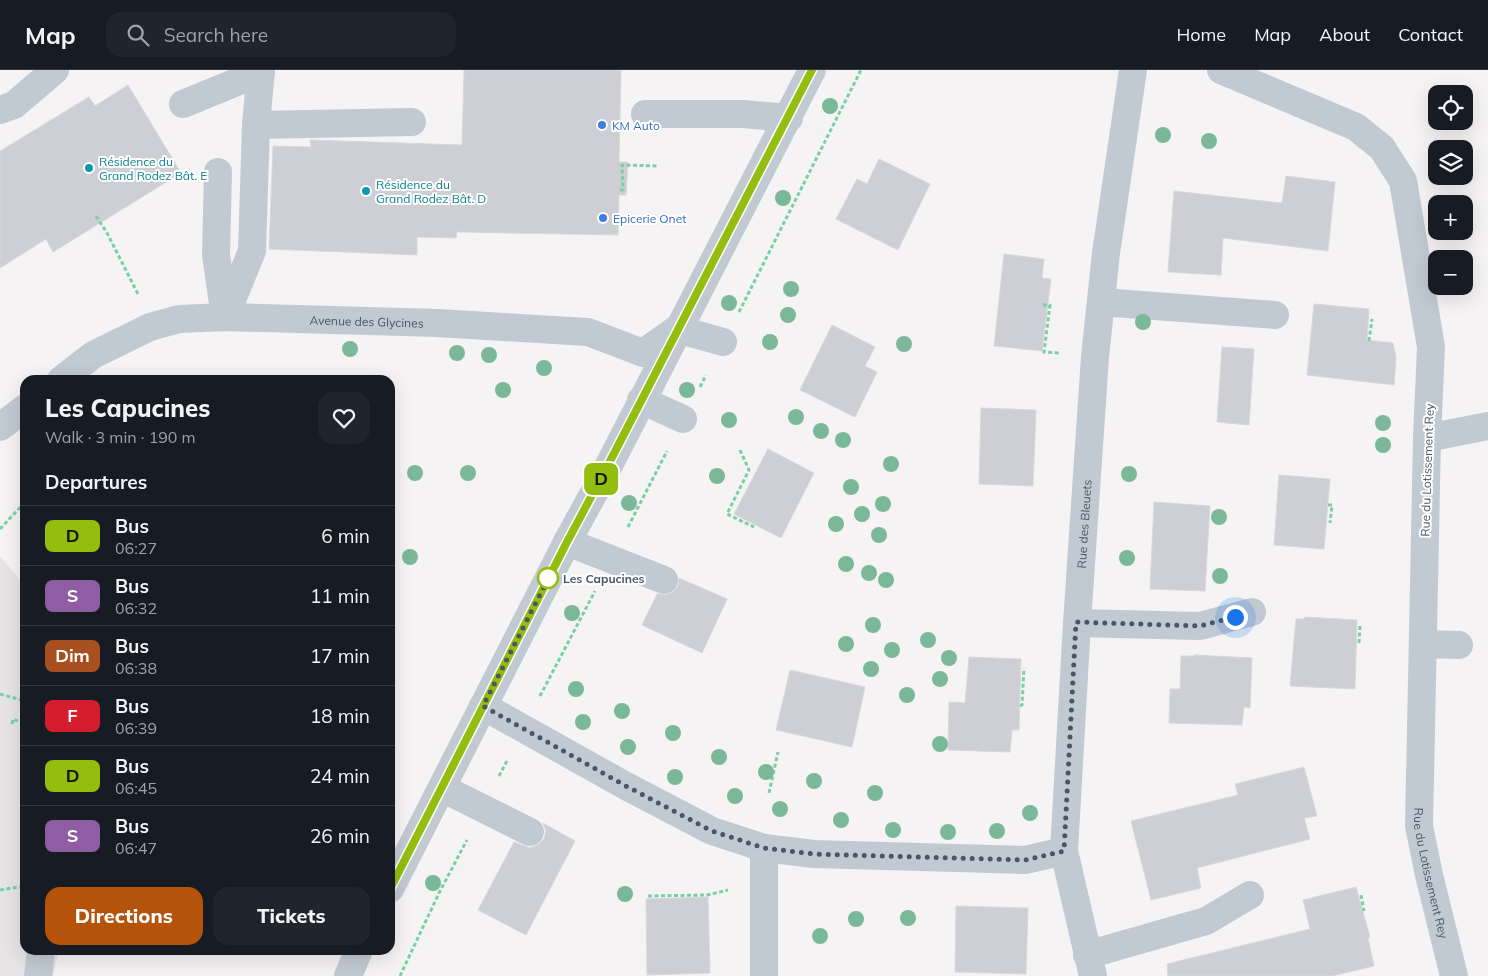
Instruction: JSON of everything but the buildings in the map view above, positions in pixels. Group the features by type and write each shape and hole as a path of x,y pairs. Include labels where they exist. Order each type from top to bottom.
{"street":[{"path":"0,110 14,105 55,70"},
{"path":"395,872 442,788 567,542 789,118 812,70"},
{"name":"Rue des Bleuets","path":"1090,965 1064,851 1076,622 1094,357 1106,253 1133,70"},
{"name":"Rue du Lotissement Rey","path":"1221,70 1356,127 1382,148 1403,181 1432,347 1427,438 1419,826 1454,976"},
{"path":"183,104 261,71 256,125 252,251 224,317"},
{"path":"645,114 743,114 789,118"},
{"path":"256,125 412,122"},
{"path":"218,172 216,255 224,317"},
{"path":"1101,302 1275,314"},
{"name":"Avenue des Glycines","path":"67,375 94,354 150,327 179,319 224,317 437,323 588,332 643,353 677,329"},
{"path":"677,329 723,342"},
{"path":"642,400 683,420"},
{"path":"0,427 20,412"},
{"path":"1427,438 1488,426"},
{"path":"567,542 664,580"},
{"path":"1076,622 1200,626 1252,612"},
{"path":"1422,644 1458,645"},
{"path":"483,706 626,786 712,831 764,848 814,854 1025,860 1064,851"},
{"path":"442,788 530,832"},
{"path":"764,848 764,976"},
{"path":"1090,965 1206,922 1250,895"},
{"path":"38,976 41,955"},
{"path":"348,976 357,955"}],"path":[{"path":"400,976 523,728 683,420 861,70"},
{"path":"620,190 623,190 622,166 657,166"},
{"path":"96,216 107,233 144,306 150,327"},
{"path":"1043,305 1050,305 1044,352 1067,354"},
{"path":"1368,339 1372,319"},
{"path":"740,450 749,470 727,514 754,526"},
{"path":"1328,505 1332,505 1330,523"},
{"path":"0,529 20,507"},
{"path":"1359,643 1360,626"},
{"path":"1020,706 1022,705 1024,668"},
{"path":"0,694 20,699"},
{"path":"12,724 13,719 20,722"},
{"path":"769,793 778,752"},
{"path":"0,890 20,887"},
{"path":"648,896 686,897 731,890"},
{"path":"1361,895 1364,910"}],"shaded area":[{"path":"0,556 20,580 20,955 58,955 53,976 0,976"}],"bus line":[{"name":"D","path":"395,880 567,542 789,118 812,70"}],"place":[{"name":"KM Auto","path":"602,125"},
{"name":"Résidence du Grand Rodez Bât. E","path":"89,168"},
{"name":"Résidence du Grand Rodez Bât. D","path":"366,191"},
{"name":"Epicerie Onet","path":"603,218"},
{"name":"Les Capucines","path":"548,578"}],"route":[{"path":"548,578 550,575 483,706 626,786 712,831 764,848 814,854 1025,860 1064,851 1076,622 1200,626 1235,617"}]}
